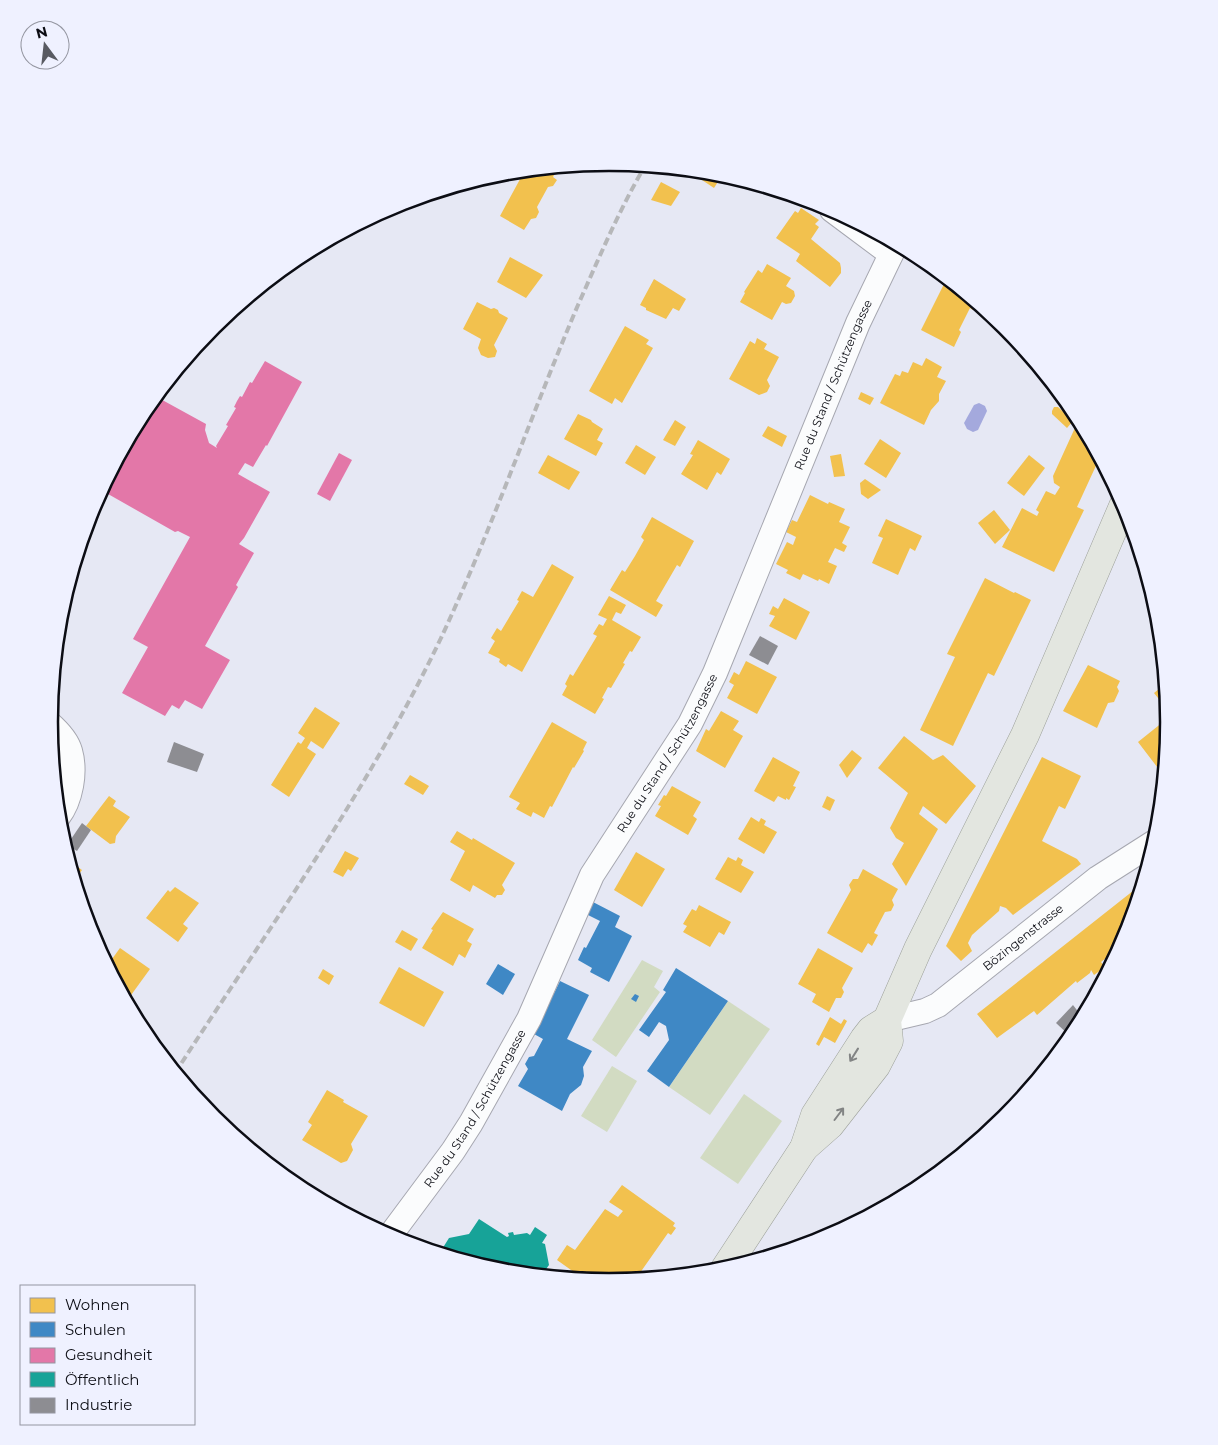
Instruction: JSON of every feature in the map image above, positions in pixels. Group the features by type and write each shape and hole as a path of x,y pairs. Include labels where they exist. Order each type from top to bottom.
{"main road":[{"path":"731,1260 804,1148 815,1115 864,1039 871,1030 887,1020 918,948 1025,735 1120,514"}],"street":[{"name":"Rue du Stand / Schützengasse","path":"394,1230 471,1124 529,1019 592,875 690,724 715,673 858,323 893,250"},
{"path":"58,731 70,750 72,761 69,795 64,805"},
{"name":"Bözingenstrasse","path":"887,1020 925,1011 938,1005 1098,878 1146,847"}],"green space":[{"path":"642,960 663,971 654,987 660,992 616,1057 592,1040"},
{"path":"728,1001 770,1029 710,1115 669,1087"},
{"path":"612,1066 637,1081 607,1132 581,1116"},
{"path":"744,1094 782,1121 738,1184 700,1158"}],"water":[{"path":"979,403 985,406 987,411 978,430 973,432 967,429 964,423 974,405"}],"building: Wohnen":[{"path":"555,174 553,177 557,180 553,186 548,187 537,207 539,212 536,218 531,219 524,230 500,216 520,179"},
{"path":"701,179 718,182 714,188"},
{"path":"661,182 680,192 671,206 651,200"},
{"path":"801,208 819,220 815,224 819,227 811,239 840,263 841,273 830,287 796,261 800,254 776,238 795,211 798,213"},
{"path":"510,257 543,275 526,298 497,282"},
{"path":"767,264 791,278 786,286 794,291 795,296 791,303 786,304 782,302 772,320 740,302 758,270 762,273"},
{"path":"654,279 686,299 679,311 673,308 666,319 646,310 646,308 640,305"},
{"path":"944,284 974,309 970,308 959,330 961,332 954,347 921,330"},
{"path":"477,302 491,309 498,310 499,313 508,318 494,345 497,351 495,357 488,358 481,355 478,348 481,339 463,329"},
{"path":"625,326 649,340 646,344 653,348 622,403 615,398 612,404 589,391"},
{"path":"757,338 767,344 764,349 779,357 767,380 770,386 767,392 759,395 729,379 750,341 755,344"},
{"path":"926,358 942,367 937,377 946,381 939,394 939,401 931,410 924,425 880,403 895,374 900,376 902,371 908,373 913,362 922,366"},
{"path":"861,392 874,398 870,405 858,399"},
{"path":"1054,407 1058,407 1072,422 1067,428 1052,414"},
{"path":"578,414 591,420 603,429 597,440 603,443 596,456 564,439"},
{"path":"675,420 686,427 675,446 663,440"},
{"path":"768,426 787,436 782,447 762,436"},
{"path":"1075,428 1096,465 1077,507 1084,510 1054,572 1002,547 1022,508 1037,516 1039,512 1036,510 1046,491 1055,495 1060,487 1054,483 1053,476"},
{"path":"880,439 901,453 886,478 864,464"},
{"path":"698,440 730,459 721,475 717,472 707,490 681,474 693,455 690,454"},
{"path":"636,445 656,457 645,475 625,463"},
{"path":"841,454 845,476 834,477 830,456"},
{"path":"548,455 580,472 569,490 538,473"},
{"path":"1029,455 1045,468 1024,496 1007,483"},
{"path":"865,479 881,490 868,499 861,494 860,483"},
{"path":"810,495 828,504 829,502 845,509 839,522 850,527 842,543 847,546 844,552 835,548 828,562 837,566 829,584 803,574 800,580 786,573 788,570 776,564 787,542 793,545 796,537 786,532 792,520 797,522"},
{"path":"994,510 1010,530 995,544 978,523"},
{"path":"652,517 694,541 680,567 677,565 656,601 663,605 656,617 610,590 622,570 625,572 635,556 644,540 641,537"},
{"path":"886,519 922,536 915,551 910,548 898,575 872,563 883,538 878,536"},
{"path":"552,564 574,577 522,672 508,664 506,667 499,662 500,659 488,653 495,641 491,638 497,628 501,631 519,601 517,600 522,591 533,597"},
{"path":"985,578 1031,600 994,676 988,673 953,746 920,730 955,657 947,654"},
{"path":"609,596 626,605 621,614 616,612 612,620 641,637 632,652 630,651 611,688 608,687 602,698 604,699 595,714 562,695 570,674 573,676 597,636 593,634 599,624 603,626 607,619 598,615"},
{"path":"784,598 810,612 796,640 769,626 775,616 769,614 773,606 778,609"},
{"path":"746,661 777,677 757,714 727,698 734,685 729,682 734,672 739,675"},
{"path":"1088,665 1120,681 1117,687 1119,691 1114,702 1108,703 1097,728 1063,711"},
{"path":"1159,689 1159,700 1154,693"},
{"path":"315,707 340,723 323,749 311,741 307,748 316,754 289,797 271,785 298,742 301,744 305,738 298,733"},
{"path":"721,711 739,721 733,730 743,736 725,768 696,751 706,729 709,731"},
{"path":"552,722 587,742 584,751 544,818 533,812 531,817 516,809 520,803 509,797"},
{"path":"1160,724 1158,768 1138,742"},
{"path":"904,736 933,760 943,755 976,786 946,824 923,806 919,814 938,829 906,886 892,864 904,843 896,838 890,828 908,793 878,768"},
{"path":"852,750 862,758 847,778 839,765"},
{"path":"773,757 800,772 793,786 796,787 789,800 778,796 774,802 754,791"},
{"path":"1042,757 1081,776 1065,809 1059,806 1042,841 1077,859 1081,864 1013,915 1006,908 1000,906 999,911 972,935 968,943 972,951 961,961 946,946"},
{"path":"410,775 429,786 423,795 404,784"},
{"path":"672,786 701,802 693,816 697,819 688,835 655,816 661,806 658,805"},
{"path":"109,796 116,801 113,806 130,817 116,836 115,843 110,844 86,826"},
{"path":"827,796 835,800 830,811 822,807"},
{"path":"751,817 759,822 761,818 766,821 764,825 777,832 764,854 738,839"},
{"path":"457,831 472,840 473,838 515,863 502,885 505,890 502,895 497,895 495,898 473,885 470,892 450,880 465,851 450,842"},
{"path":"345,851 359,858 351,871 348,869 343,877 333,872"},
{"path":"636,852 665,869 642,907 614,890"},
{"path":"728,857 736,861 738,857 743,860 741,865 754,872 741,893 715,879"},
{"path":"76,866 82,870 79,874"},
{"path":"863,869 898,889 892,900 894,905 891,911 885,912 874,933 878,935 872,946 868,943 862,953 827,933 851,890 849,885 853,879 858,879"},
{"path":"175,887 199,903 183,924 188,928 178,942 146,918 168,890 170,892"},
{"path":"1134,890 1119,934 1109,956 1101,962 1104,966 1103,969 1094,975 1091,970 1090,973 1077,983 1076,981 1037,1015 1034,1011 997,1038 977,1014"},
{"path":"699,905 731,922 724,935 719,932 710,947 683,932 687,926 683,924 692,909 696,911"},
{"path":"443,912 474,929 467,941 472,944 465,958 459,954 453,966 422,948 433,930 431,929"},
{"path":"402,930 418,939 411,951 395,942"},
{"path":"120,948 150,969 130,996 114,966 111,960"},
{"path":"818,948 853,968 842,988 844,992 841,998 836,998 829,1012 812,1002 816,994 798,984"},
{"path":"399,967 444,992 424,1027 379,1003"},
{"path":"323,969 334,976 329,985 318,978"},
{"path":"830,1017 841,1024 844,1019 847,1021 835,1043 824,1037 819,1046 816,1044"},
{"path":"327,1090 344,1100 343,1102 368,1116 351,1144 353,1150 347,1161 341,1163 302,1140 312,1125 308,1122"},
{"path":"622,1185 675,1223 673,1226 676,1228 671,1235 668,1233 640,1273 575,1273 557,1260 567,1245 575,1250 605,1209 618,1217 623,1211 609,1202"}],"building: Schulen":[{"path":"591,901 620,916 615,927 632,936 609,982 590,972 592,968 578,960 600,921 586,914"},
{"path":"498,964 515,974 503,995 486,984"},
{"path":"676,968 728,1001 669,1087 647,1071 669,1040 666,1026 659,1022 649,1037 639,1030 666,992 663,990"},
{"path":"560,981 589,995 567,1039 592,1051 583,1067 584,1076 581,1085 570,1094 562,1111 518,1086 528,1069 525,1064 529,1057 534,1056 543,1039 534,1034"},
{"path":"635,994 639,996 636,1002 631,999"}],"building: Gesundheit":[{"path":"265,361 302,382 267,446 253,467 245,463 238,474 270,492 239,544 254,553 236,585 238,587 205,646 230,660 202,709 185,700 179,709 172,705 165,716 122,693 148,647 133,639 190,537 178,531 175,532 107,494 131,447 162,400 206,424 205,430 209,443 217,448 216,446 236,408 234,407 237,401 240,396 242,397 250,382 252,383"},
{"path":"339,453 352,460 330,501 317,494"}],"building: Öffentlich":[{"path":"479,1219 507,1237 509,1236 508,1233 513,1232 514,1235 527,1233 530,1235 535,1227 547,1235 542,1243 545,1244 549,1265 545,1270 537,1269 501,1263 443,1248 449,1238 469,1234"}],"building: Industrie":[{"path":"760,636 778,646 768,665 749,655"},
{"path":"174,742 204,754 197,772 167,762"},
{"path":"82,823 91,830 77,851 72,848 70,840"},
{"path":"1073,1005 1078,1012 1066,1032 1056,1023"}],"railway":[{"path":"179,1067 315,860 382,751 412,695 460,597 578,305 618,217 642,172"}]}
